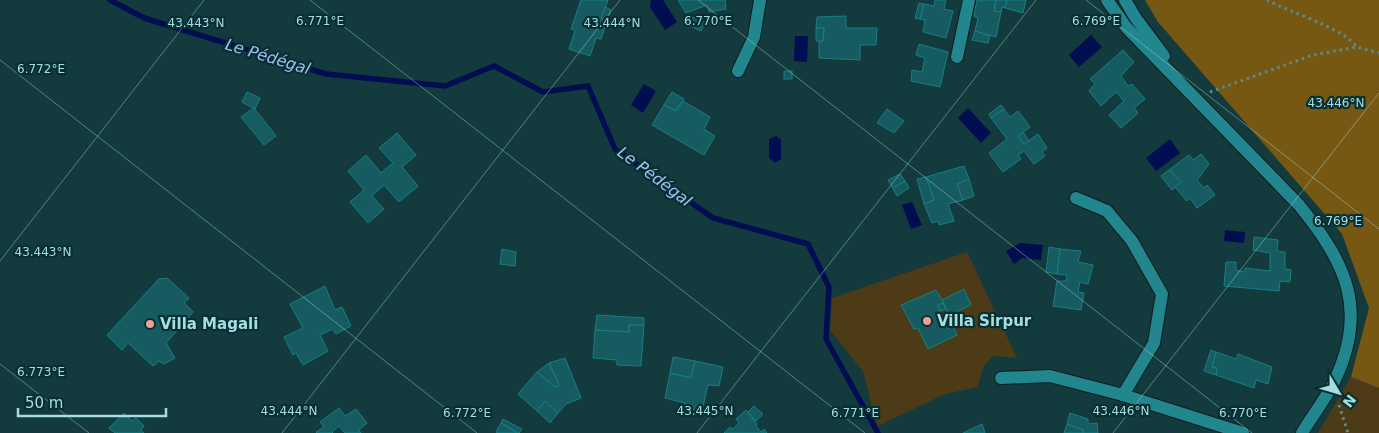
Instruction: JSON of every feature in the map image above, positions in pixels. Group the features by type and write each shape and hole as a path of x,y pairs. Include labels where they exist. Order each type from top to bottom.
{"street":[{"path":"738,71 754,37 760,0"},
{"path":"957,57 969,0"},
{"path":"1107,0 1126,27 1320,230 1345,275 1350,294 1350,330 1343,359 1332,385 1302,433"},
{"path":"1125,0 1135,17 1200,104"},
{"path":"1076,198 1107,211 1132,241 1162,294 1154,343 1123,395"},
{"path":"1001,378 1050,376 1123,395 1243,433"}],"path":[{"path":"1267,0 1288,12 1349,37 1357,48"},
{"path":"1192,92 1209,92 1313,56 1357,48 1379,53"},
{"path":"1332,385 1348,433"}],"shaded area":[{"path":"651,0 663,0 677,22 665,30 650,7"},
{"path":"1145,0 1379,0 1379,388 1351,377 1369,308 1342,234 1158,22"},
{"path":"1091,35 1102,47 1079,67 1069,55"},
{"path":"795,36 808,36 807,62 794,61"},
{"path":"644,84 656,91 643,113 631,105"},
{"path":"968,108 991,133 981,143 958,118"},
{"path":"776,136 781,140 781,159 775,163 769,158 769,139"},
{"path":"1170,139 1180,153 1156,171 1146,158"},
{"path":"912,202 922,225 911,229 902,205"},
{"path":"1225,230 1245,232 1244,243 1224,241"},
{"path":"1020,243 1043,245 1041,260 1022,258 1014,264 1006,251"},
{"path":"967,252 1017,358 993,356 983,367 978,387 945,394 878,426 873,414 864,373 830,330 832,298"},
{"path":"1351,377 1379,388 1379,433 1318,433"}],"building":[{"path":"581,0 608,0 601,19 607,21 601,39 596,38 590,56 569,49 575,31 571,29"},
{"path":"678,0 725,0 726,9 709,12 707,5 686,13"},
{"path":"935,0 946,0 944,9 953,11 946,38 923,32 925,20 920,19 924,4 934,6"},
{"path":"977,0 996,0 994,11 1001,12 996,37 975,31 978,18 974,16"},
{"path":"996,0 1007,0 1005,8 1002,7 1001,12 994,11"},
{"path":"1007,0 1026,0 1023,13 1005,8"},
{"path":"919,3 924,4 920,19 915,18"},
{"path":"605,7 611,10 607,21 601,19"},
{"path":"691,16 705,23 701,31 686,24"},
{"path":"846,16 846,28 877,28 876,45 860,45 860,60 819,58 819,41 823,41 824,28 816,28 817,17"},
{"path":"816,28 824,28 823,41 816,41"},
{"path":"975,31 990,36 988,43 972,40"},
{"path":"919,44 948,52 940,87 911,81 912,70 922,72 925,58 916,55"},
{"path":"1123,50 1134,62 1121,76 1128,86 1132,84 1145,99 1134,108 1138,113 1121,128 1109,115 1124,101 1116,92 1101,106 1089,91 1095,84 1090,79"},
{"path":"784,71 792,71 792,79 784,79"},
{"path":"247,92 260,98 255,109 242,102"},
{"path":"672,92 684,99 676,111 664,105"},
{"path":"683,101 710,117 704,129 715,136 704,155 652,125 664,105 676,111"},
{"path":"1001,105 1004,109 991,118 989,114"},
{"path":"254,108 276,136 264,145 241,117"},
{"path":"887,109 904,121 894,133 877,123"},
{"path":"1004,109 1010,117 1018,111 1030,127 1018,136 1024,144 1038,134 1047,148 1042,152 1045,156 1034,164 1024,151 1018,155 1021,159 1003,172 989,153 1007,139 991,118"},
{"path":"1023,132 1029,141 1024,144 1018,136"},
{"path":"397,133 416,155 402,167 418,186 399,202 384,185 372,196 384,209 368,223 350,202 364,190 348,171 366,155 381,173 393,163 379,148"},
{"path":"1201,154 1209,164 1197,180 1204,188 1207,185 1215,195 1197,208 1190,198 1187,201 1175,187 1181,182 1169,170 1189,155 1193,160"},
{"path":"964,166 969,179 957,184 963,200 948,204 954,221 939,225 938,221 932,223 924,204 934,200 926,177"},
{"path":"1169,170 1181,182 1172,190 1161,176"},
{"path":"900,174 905,181 893,188 888,180"},
{"path":"926,177 934,200 924,204 917,179"},
{"path":"969,179 974,196 963,200 957,184"},
{"path":"905,181 909,188 897,196 893,188"},
{"path":"1254,237 1278,240 1277,251 1285,252 1285,269 1291,270 1290,282 1280,281 1279,291 1224,286 1226,262 1236,262 1236,270 1245,272 1245,268 1270,271 1270,253 1253,250"},
{"path":"1049,247 1060,249 1057,274 1046,272"},
{"path":"502,249 516,252 515,266 500,264"},
{"path":"1060,249 1081,251 1078,262 1093,265 1088,284 1080,282 1078,292 1084,293 1081,310 1053,306 1057,281 1066,281 1067,275 1057,274"},
{"name":"Villa Magali","path":"167,278 189,298 184,303 193,312 166,343 175,358 164,364 159,361 153,366 128,343 122,350 107,335 159,279"},
{"path":"325,286 335,310 342,307 351,326 336,334 333,329 320,335 328,351 303,365 296,353 293,355 284,337 303,328 290,304"},
{"path":"964,289 971,305 949,315 942,300"},
{"name":"Villa Sirpur","path":"936,290 942,300 949,315 943,303 938,305 947,329 953,326 957,335 928,349 918,328 914,329 901,305"},
{"path":"943,303 946,309 940,311 938,305"},
{"path":"597,315 644,318 644,325 629,325 629,332 595,330"},
{"path":"629,325 644,325 641,366 617,365 617,360 593,358 595,330 629,332"},
{"path":"1211,350 1216,352 1212,367 1217,368 1216,375 1204,371"},
{"path":"1216,352 1236,359 1238,354 1272,367 1268,384 1256,380 1254,388 1216,375 1217,368 1212,367"},
{"path":"673,357 695,361 691,378 670,373"},
{"path":"565,358 581,398 566,404 558,413 545,401 537,411 518,394 537,372 555,387 559,385 549,363"},
{"path":"695,361 723,367 719,386 708,385 702,411 684,408 685,403 665,398 670,373 691,378"},
{"path":"549,363 559,385 555,387 537,372"},
{"path":"545,401 558,413 550,423 537,411"},
{"path":"754,406 763,414 756,421 748,412"},
{"path":"339,408 345,416 356,409 367,423 359,430 361,433 345,433 339,426 333,433 317,433 324,427 320,422"},
{"path":"746,410 761,432 764,429 767,433 724,433 730,427 733,429 739,423 736,419"},
{"path":"124,413 132,421 136,418 144,426 141,430 144,433 115,433 109,428"},
{"path":"1070,413 1088,419 1088,424 1097,423 1098,433 1083,433 1083,430 1067,424"},
{"path":"503,419 522,429 519,433 501,423"},
{"path":"501,423 517,433 496,432"},
{"path":"982,424 985,433 963,433"},
{"path":"1067,424 1083,430 1083,433 1064,433"}],"waterway":[{"name":"Le Pédégal","path":"110,0 144,18 326,74 445,86 494,66 543,92 588,86 615,149 713,218 808,244 829,287 826,339 878,433"}],"place":[{"name":"Villa Sirpur","path":"927,321"},
{"name":"Villa Magali","path":"150,324"}]}
